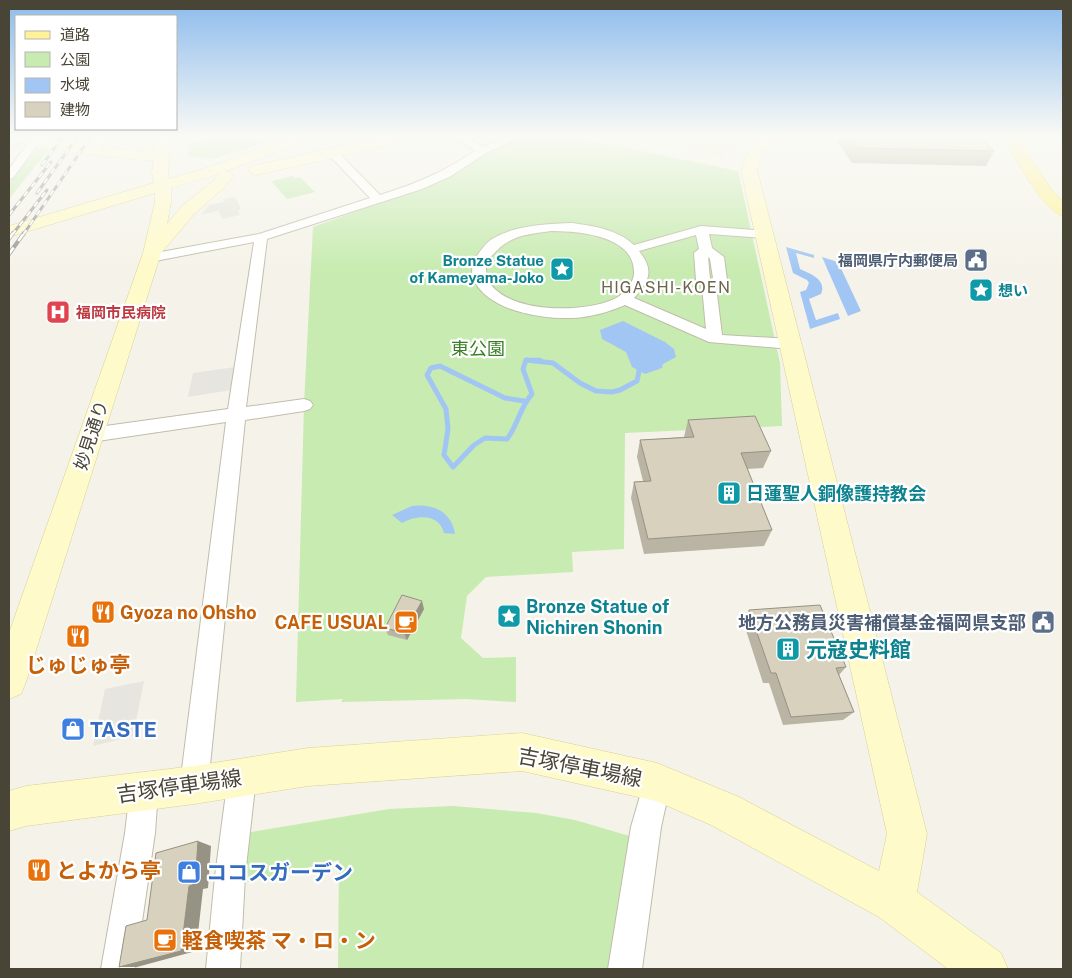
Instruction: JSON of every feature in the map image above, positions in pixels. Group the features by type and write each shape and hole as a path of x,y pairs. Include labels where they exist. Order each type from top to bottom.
{"main road":[{"name":"妙見通り","path":"9,682 151,255 163,202 162,181"},
{"name":"妙見通り","path":"163,186 165,181"},
{"path":"9,232 179,181"},
{"path":"163,186 196,181"},
{"path":"151,255 189,210 222,181"},
{"path":"751,181 907,834 894,902"},
{"path":"1038,181 1045,192 1063,211"},
{"name":"吉塚停車場線","path":"9,811 26,806 242,778 308,767 522,752 657,782 725,811 894,902 985,969"}],"street":[{"path":"359,181 378,200"},
{"path":"151,255 261,237 303,225 432,181"},
{"path":"544,227 584,228 608,235 633,249 641,264 640,280 625,299 612,305 578,313 555,314 513,306 492,294 480,278 480,263 494,244 513,234 544,227"},
{"path":"701,230 706,250 701,253 703,280 709,284 716,339"},
{"path":"633,249 701,230 764,234"},
{"path":"194,784 236,415 261,237"},
{"path":"625,299 716,339 791,344"},
{"path":"91,435 304,405"},
{"path":"223,969 230,876 242,778"},
{"path":"625,969 646,827 657,782"},
{"path":"118,969 140,832 144,791"}],"green space":[{"path":"11,181 24,181 9,199 9,183"},
{"path":"271,181 304,181 315,192 287,199"},
{"name":"東公園","path":"434,181 740,181 780,363 782,426 625,433 624,549 572,552 573,572 486,577 467,596 461,638 483,658 516,657 516,702 466,699 341,702 343,699 296,702 304,405 313,227 421,188"},
{"path":"453,806 536,813 575,820 633,837 611,969 338,969 339,860 239,884 245,833 389,809"}],"shaded area":[{"path":"235,197 241,209 238,211 240,215 223,219 218,211 201,215 209,205 224,202 223,199"},
{"path":"235,367 232,390 188,397 193,373"},
{"path":"144,681 133,736 93,746 105,689"}],"water":[{"path":"786,247 814,255 814,258 796,253 800,269 817,278 822,285 821,294 809,299 816,320 838,313 840,319 810,329 800,292 806,290 809,283 793,273"},
{"path":"822,257 838,262 861,311 848,316"},
{"path":"623,321 665,342 674,349 676,357 663,364 662,368 645,374 632,367 626,352 602,339 600,330"},
{"path":"412,506 427,506 440,511 450,520 455,534 444,533 441,526 432,519 420,517 402,523 392,515"}],"building":[{"name":"日蓮聖人銅像護持教会","path":"755,416 771,451 741,453 772,530 648,539 634,482 651,481 640,440 694,437 688,420"},
{"path":"402,595 422,601 404,633 385,628"},
{"name":"元寇史料館","path":"820,605 846,667 836,668 854,712 791,717 776,673 771,673 749,610"},
{"path":"198,841 195,884 189,886 181,951 119,967 126,926 147,920 156,853"}],"waterway":[{"path":"524,401 505,398 440,366 431,368 427,375 446,409 448,429 444,455 453,467 474,445 485,438 507,439 511,434 532,394 523,369 526,360"},
{"path":"526,360 540,360"},
{"path":"526,360 553,363 580,383 596,391 612,392 637,381 640,366"}],"railway":[{"path":"9,215 36,181"},
{"path":"37,193 46,181"},
{"path":"23,235 61,181"},
{"path":"12,235 47,190"},
{"path":"9,239 13,233"},
{"path":"9,254 24,233"}],"place":[{"name":"福岡県庁内郵便局","path":"976,260"},
{"name":"Bronze Statue of Kameyama-Joko","path":"562,269"},
{"name":"想い","path":"981,290"},
{"name":"福岡市民病院","path":"58,312"},
{"name":"日蓮聖人銅像護持教会","path":"729,493"},
{"name":"Gyoza no Ohsho","path":"103,612"},
{"name":"Bronze Statue of Nichiren Shonin","path":"509,616"},
{"name":"CAFE USUAL","path":"406,622"},
{"name":"地方公務員災害補償基金福岡県支部","path":"1043,622"},
{"name":"じゅじゅ亭","path":"78,636"},
{"name":"元寇史料館","path":"788,649"},
{"name":"TASTE","path":"73,729"},
{"name":"とよから亭","path":"39,870"},
{"name":"ココスガーデン","path":"189,872"},
{"name":"軽食喫茶 マ・ロ・ン","path":"165,940"}],"district":[{"name":"HIGASHI-KOEN","path":"666,287"}]}
